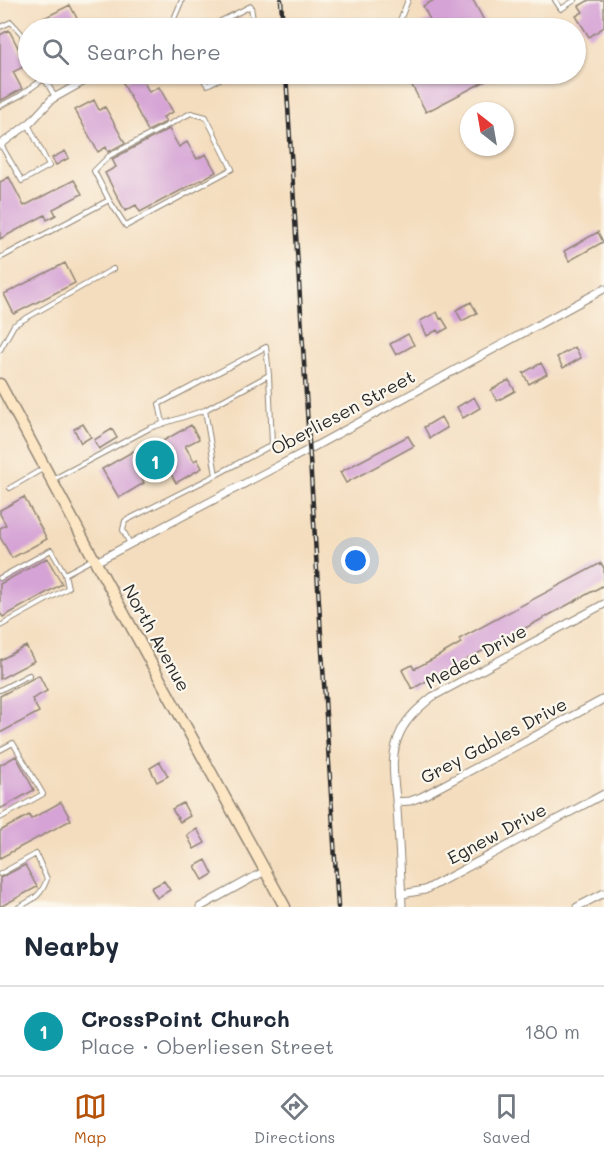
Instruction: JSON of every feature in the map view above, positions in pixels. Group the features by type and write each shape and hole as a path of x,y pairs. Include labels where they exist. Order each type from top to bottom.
{"main road":[{"name":"North Avenue","path":"0,384 285,907"}],"street":[{"path":"1,145 28,124 55,97 79,84"},
{"name":"Oberliesen Street","path":"95,560 130,544 604,289"},
{"name":"Medea Drive","path":"402,907 393,775 395,750 400,733 412,716 432,697 604,604"},
{"name":"Grey Gables Drive","path":"396,802 410,801 421,796 604,699"},
{"name":"Egnew Drive","path":"402,894 425,890 604,794"},
{"path":"200,907 265,871"},
{"path":"582,906 604,893"}],"lane":[{"path":"174,18 182,0"},
{"path":"401,18 408,0"},
{"path":"555,0 561,9 575,0"},
{"path":"227,18 251,6 253,18"},
{"path":"0,27 11,22 18,30"},
{"path":"0,106 21,95 34,84"},
{"path":"48,84 55,97"},
{"path":"191,113 206,117 232,169 126,225 109,200 94,171 110,156 191,113"},
{"path":"1,145 22,181 49,166 28,124"},
{"path":"0,258 109,200"},
{"path":"0,350 14,325 113,269"},
{"path":"130,544 123,530 125,521 272,445 266,347 159,404 163,423"},
{"path":"52,481 150,428 205,410 269,375"},
{"path":"205,410 216,474"},
{"path":"10,488 45,468"},
{"path":"0,578 51,550 65,574 68,588 0,626"},
{"path":"65,574 95,560"},
{"path":"0,690 29,675"},
{"path":"0,750 14,743 43,794 0,818"},
{"path":"0,874 36,854 47,879 43,890 36,898 19,907"}],"building":[{"path":"434,0 473,0 483,18 429,18 423,6"},
{"path":"589,0 604,0 604,27 589,37 586,32 586,18 576,16 583,12 579,6"},
{"path":"70,5 77,18 44,18"},
{"path":"9,30 18,48 18,70 13,72 22,89 0,101 0,35"},
{"path":"124,84 145,84 149,92 159,87 173,112 163,117 166,122 148,131"},
{"path":"411,84 480,84 426,112"},
{"path":"94,100 99,110 105,107 125,143 108,152 106,147 98,152 75,110"},
{"path":"169,129 179,147 187,142 197,159 206,154 216,172 140,212 136,205 125,211 105,173 116,167 112,159"},
{"path":"65,151 69,158 56,165 52,158"},
{"path":"9,177 24,206 74,180 82,194 53,209 56,215 47,220 45,215 0,239 0,182"},
{"path":"598,232 603,242 569,261 564,251"},
{"path":"65,263 75,283 14,314 4,294"},
{"path":"471,302 477,313 462,321 456,310"},
{"path":"437,312 448,328 439,333 437,330 427,336 420,321"},
{"path":"408,334 414,345 396,355 390,344"},
{"path":"575,347 581,358 563,368 557,357"},
{"path":"541,363 547,374 529,384 523,373"},
{"path":"509,380 515,391 497,401 491,390"},
{"path":"474,397 480,408 463,418 457,407"},
{"path":"441,417 447,428 430,438 424,427"},
{"path":"83,424 91,437 81,443 74,429"},
{"path":"191,425 199,439 185,446 194,461 197,459 202,468 176,483 165,464 141,477 144,483 119,498 102,469 153,440 156,445"},
{"path":"112,429 117,438 99,449 94,440"},
{"path":"408,436 414,446 346,483 340,472"},
{"path":"24,497 47,539 12,558 0,537 0,528 6,525 0,510"},
{"path":"47,558 62,584 3,617 0,613 0,584"},
{"path":"601,563 604,568 604,585 498,643 499,645 490,651 488,648 460,663 462,667 453,672 434,682 432,678 412,689 402,670 412,665 414,669 433,659 461,643 459,639"},
{"path":"26,646 34,661 0,679 0,660"},
{"path":"39,675 47,691 32,699 39,712 0,733 0,696"},
{"path":"16,756 34,790 0,809 0,765"},
{"path":"160,762 168,776 157,782 150,768"},
{"path":"61,802 71,820 0,858 0,831 29,815 31,819"},
{"path":"183,803 190,816 180,822 172,809"},
{"path":"197,829 205,843 194,849 187,835"},
{"path":"206,860 213,874 203,880 195,866"},
{"path":"25,865 37,887 0,907 0,878"},
{"path":"164,881 170,890 157,898 151,888"}],"railway":[{"path":"281,0 282,18"},
{"path":"287,84 338,907"}],"place":[{"name":"CrossPoint Church","path":"155,460"}]}
